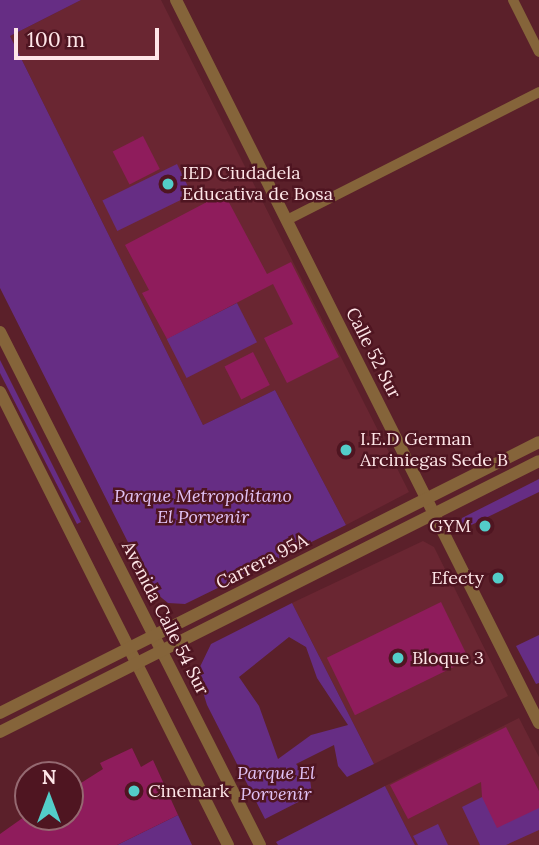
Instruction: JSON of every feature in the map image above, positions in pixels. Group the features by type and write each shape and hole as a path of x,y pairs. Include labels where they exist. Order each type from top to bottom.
{"street":[{"name":"Calle 52 Sur","path":"176,0 539,723"},
{"path":"513,0 539,52"},
{"path":"287,220 539,92"},
{"name":"Avenida Calle 54 Sur","path":"0,332 260,845"},
{"path":"0,392 228,845"},
{"name":"Carrera 95A","path":"0,713 539,442"},
{"name":"Carrera 95A","path":"0,732 539,461"}],"shaded area":[{"name":"IED Ciudadela Educativa de Bosa","path":"81,0 161,0 409,492 346,525 275,390 203,425 10,36"},
{"path":"423,541 434,547 508,696 374,764 292,603"},
{"path":"519,718 539,757 539,845 415,845 385,786"}],"green space":[{"name":"Parque Metropolitano El Porvenir","path":"0,0 81,0 10,36 203,425 275,390 346,525 185,604 168,603 152,590 0,288"},
{"path":"177,164 192,195 117,231 102,200"},
{"path":"237,303 257,342 187,378 167,339"},
{"path":"0,360 81,522 77,524 0,373"},
{"path":"539,479 539,492 459,531 462,518"},
{"name":"Parque El Porvenir","path":"292,603 374,764 347,777 338,766 334,745 296,764 310,779 312,795 265,819 207,705 197,673 211,644","holes":["289,637 306,647 317,678 348,725 311,735 278,759 259,706 239,677"]},
{"path":"539,635 539,683 536,684 516,646"},
{"path":"385,786 415,845 278,845 276,842"},
{"path":"482,797 539,808 539,830 506,845 480,845 462,807"},
{"path":"178,815 192,845 117,845"},
{"path":"438,824 448,845 418,845 413,836"}],"building":[{"path":"143,136 160,169 130,184 113,151"},
{"path":"224,193 267,274 291,262 339,357 287,383 264,338 293,324 273,284 167,339 142,293 149,290 125,245"},
{"path":"253,352 270,385 241,399 224,367"},
{"name":"Bloque 3","path":"441,602 469,660 355,715 327,658"},
{"path":"506,727 539,791 539,808 497,828 482,797 481,782 408,819 390,785"},
{"path":"132,748 141,767 153,760 178,815 117,845 0,845 0,834 14,824 14,831 84,831 84,781 103,769 100,763"}],"place":[{"name":"IED Ciudadela Educativa de Bosa","path":"168,184"},
{"name":"I.E.D German Arciniegas Sede B","path":"346,450"},
{"name":"GYM","path":"485,526"},
{"name":"Efecty","path":"498,578"},
{"name":"Bloque 3","path":"398,658"},
{"name":"Cinemark","path":"134,791"}]}
